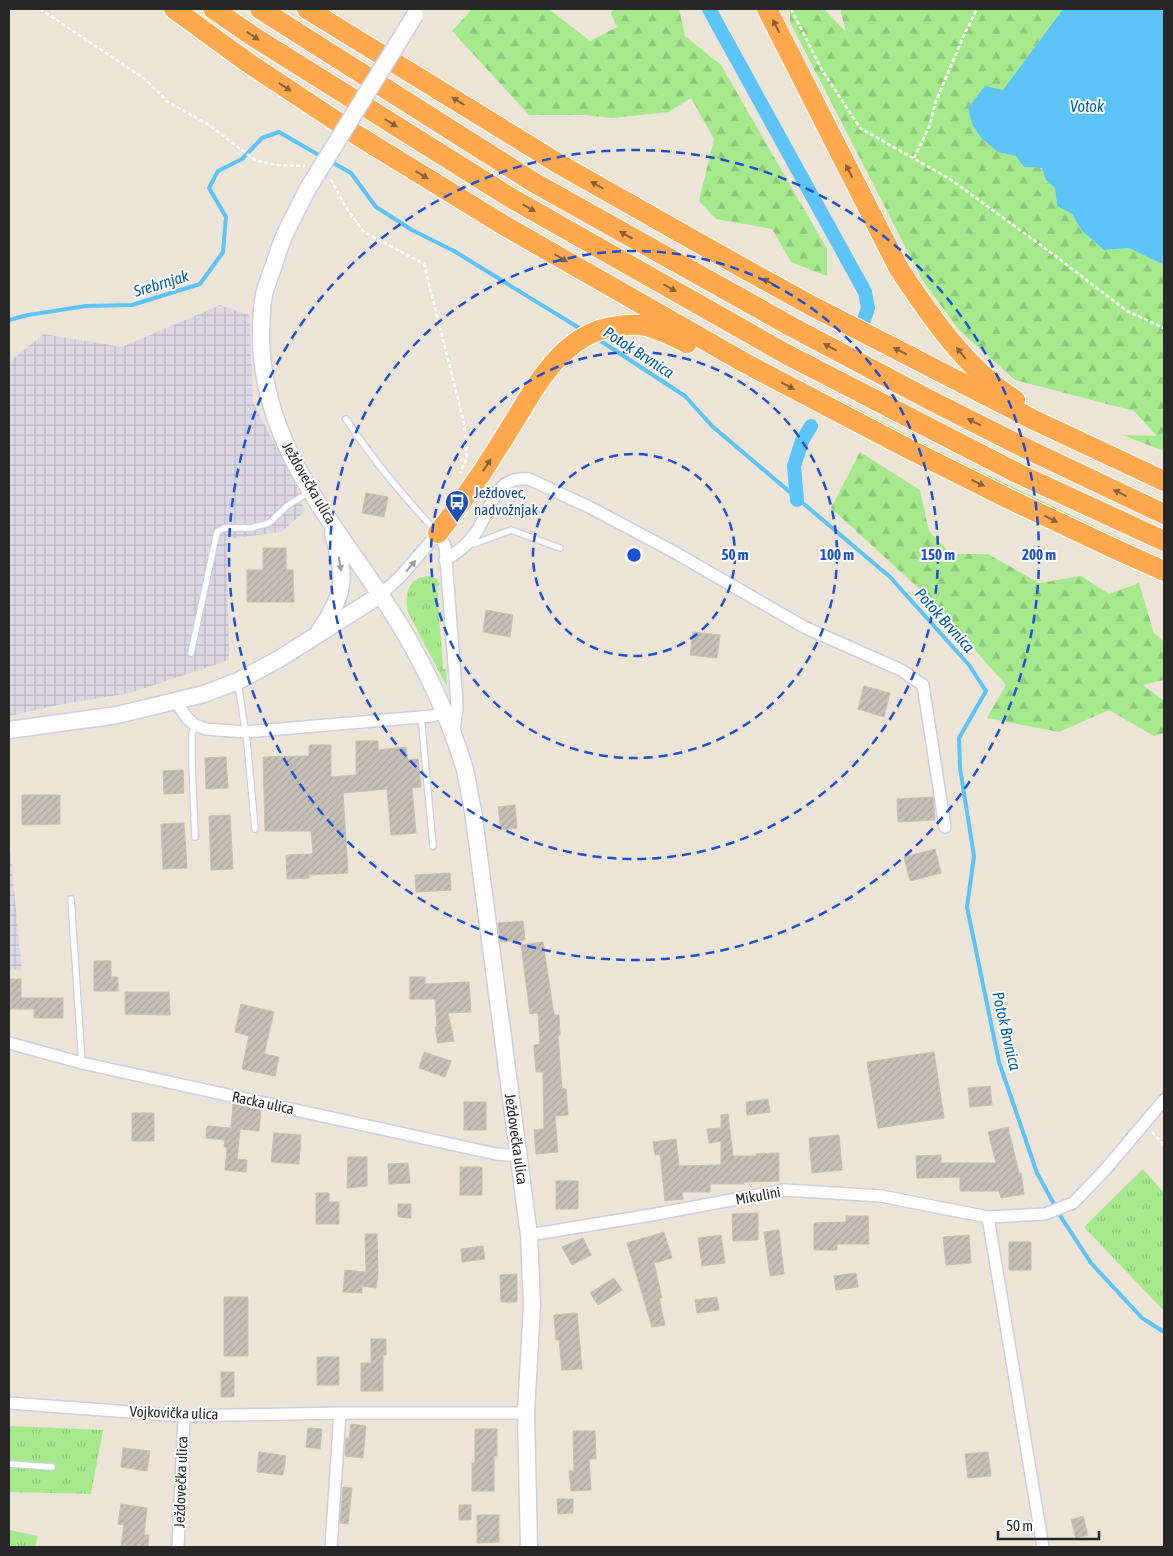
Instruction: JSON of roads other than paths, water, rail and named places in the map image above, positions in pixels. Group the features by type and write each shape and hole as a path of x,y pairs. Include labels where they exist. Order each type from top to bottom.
{"highway":[{"path":"174,9 247,62 360,137 505,226 744,363 1007,498 1115,550 1164,571"},
{"path":"213,9 254,37 511,198 786,354 1017,473 1164,541"},
{"path":"260,9 533,182 774,318 1025,448 1164,514"},
{"path":"307,9 559,164 726,259 812,306 1026,416 1164,481"},
{"path":"767,9 899,269 924,306 969,362 1006,394 1084,444"},
{"path":"438,534 473,487 543,376 557,358 572,344 596,331 611,327 626,325 646,327 678,339 721,360 744,363"}],"main road":[{"name":"Ježdovečka ulica","path":"417,12 307,190 282,240 264,295 261,326 262,354 272,409 295,465 310,491 412,646 444,713 465,772 473,811 529,1235 532,1304 526,1413 529,1547"},
{"path":"315,636 340,595 342,582 336,546 327,517"},
{"path":"9,730 117,714 176,702 204,694 238,681 279,659 380,595"}],"street":[{"path":"445,560 457,553 468,543 505,483 519,478 530,479 591,508 674,552 804,627 901,670 923,685 945,827"},
{"name":"Ježdovečka ulica","path":"438,534 445,546 456,690 457,708 453,735"},
{"path":"380,595 399,578 438,534"},
{"path":"176,702 187,718 195,725 206,729 245,732 432,716 444,713"},
{"name":"Racka ulica","path":"9,1043 82,1063 496,1154 518,1156"},
{"name":"Mikulini","path":"529,1235 785,1190 881,1196 988,1217 1045,1214 1073,1203 1105,1170 1164,1100"},
{"path":"988,1217 1044,1547"},
{"name":"Vojkovička ulica","path":"9,1403 184,1416 340,1413 526,1413"},
{"path":"332,1547 340,1413"},
{"name":"Ježdovečka ulica","path":"178,1547 184,1416"}],"lane":[{"path":"346,419 366,449 405,498 438,534"},
{"path":"191,653 217,532 224,528 251,528 269,523 287,506 310,491"},
{"path":"468,543 474,544 511,530 560,548"},
{"path":"238,681 255,829"},
{"path":"421,716 433,846"},
{"path":"195,725 192,734 195,837"},
{"path":"71,899 82,1063"},
{"path":"9,1464 52,1466"}],"water":[{"name":"Votok","path":"1063,9 1164,9 1164,265 1129,248 1104,250 1082,231 1072,214 1057,206 1055,188 1046,180 1042,168 1024,167 1016,156 998,152 981,138 972,124 968,108 985,86 1003,90"}],"waterway":[{"path":"709,9 865,292 868,308 864,320"},
{"name":"Srebrnjak","path":"9,320 28,315 86,306 132,305 200,284 223,252 226,217 209,188 218,171 242,159 262,138 279,132 322,157"},
{"name":"Potok Brvnica","path":"330,161 351,173 376,207 412,230 454,251 584,331"},
{"name":"Potok Brvnica","path":"596,338 685,396 712,426 890,577 969,665 986,691 959,738 960,768 974,856 967,907 999,1062 1037,1173 1061,1217 1091,1263 1142,1318 1164,1332"},
{"path":"797,500 794,466 802,441 811,426"}],"place":[{"name":"Ježdovec, nadvožnjak","path":"457,523"}]}
